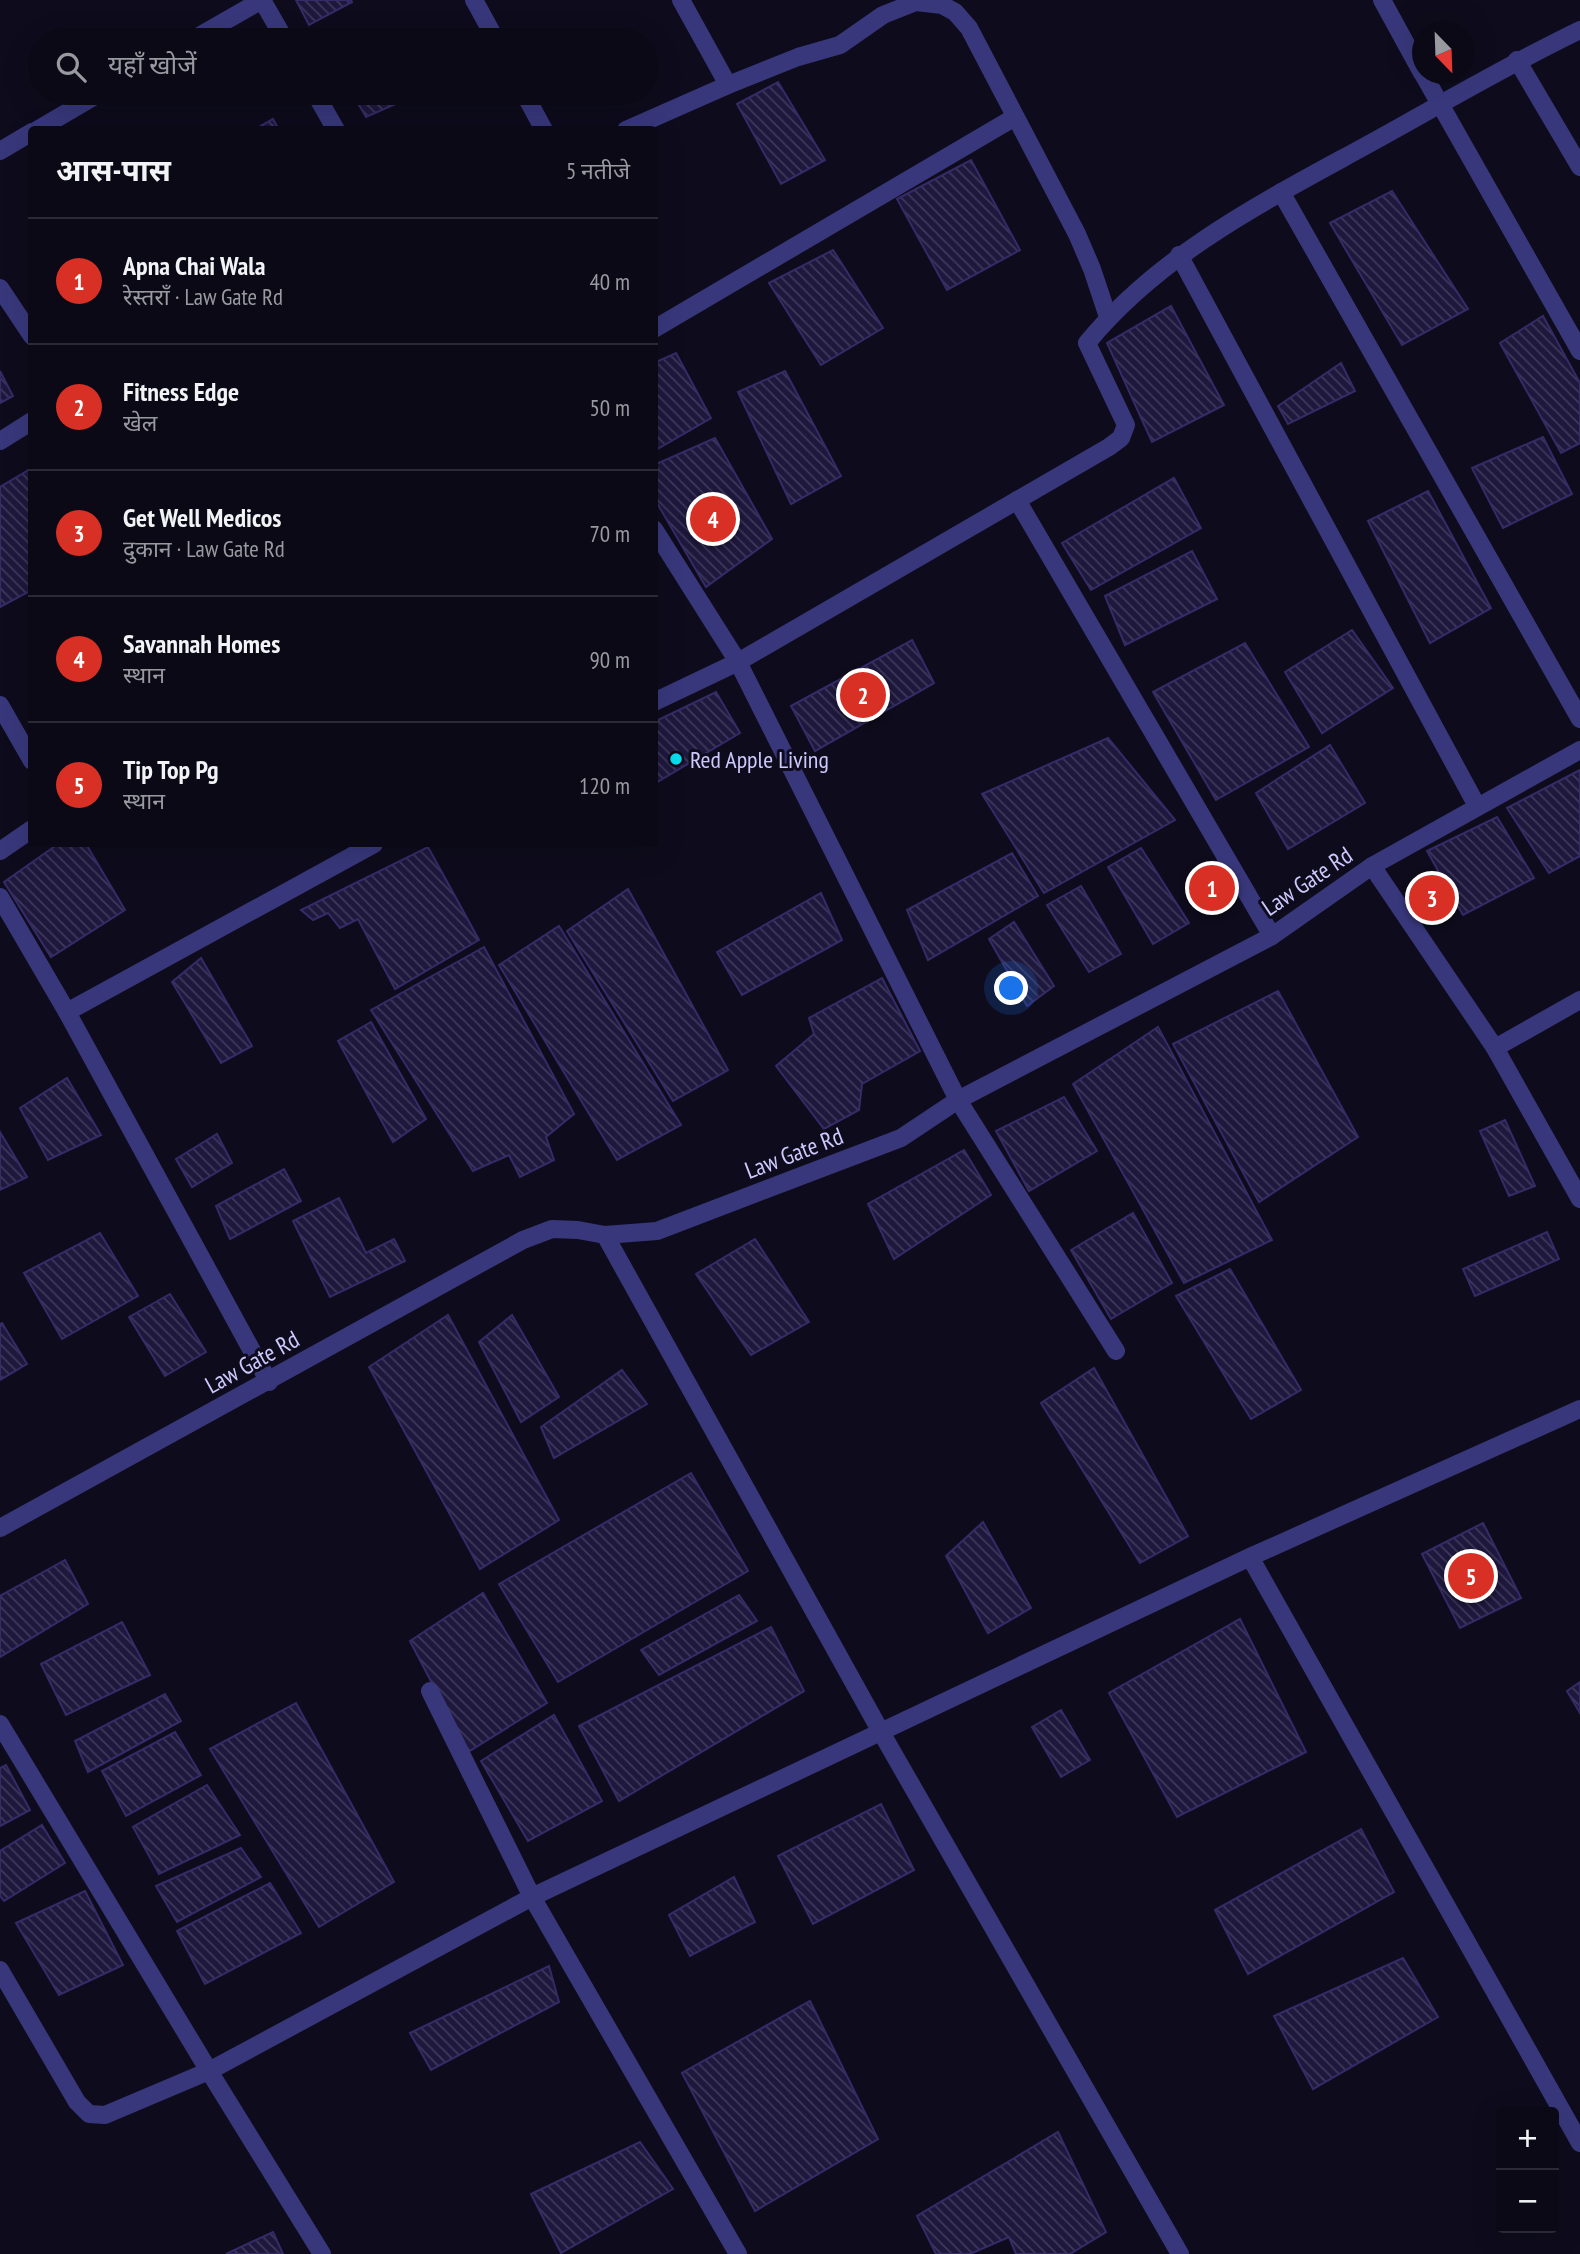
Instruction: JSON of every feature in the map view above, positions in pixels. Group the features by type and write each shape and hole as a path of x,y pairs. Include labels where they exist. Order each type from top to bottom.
{"street":[{"path":"213,28 262,0 278,28"},
{"path":"474,0 489,28"},
{"path":"681,0 728,85"},
{"path":"1382,0 1412,53"},
{"path":"635,126 797,57 840,45 879,7 916,2 942,5 956,12 969,29 1077,234 1108,317"},
{"path":"658,700 738,662 1109,447 1121,438 1126,425 1087,343 1108,317 1179,255 1281,192 1517,60 1580,30"},
{"path":"1517,60 1580,167"},
{"path":"1429,84 1580,351"},
{"path":"44,126 80,105"},
{"path":"322,105 334,126"},
{"path":"530,105 542,126"},
{"path":"658,327 1015,117"},
{"path":"0,150 28,134"},
{"path":"1281,192 1580,719"},
{"path":"1179,255 1477,806"},
{"path":"0,288 28,330"},
{"path":"0,441 28,424"},
{"path":"1017,500 1272,936"},
{"path":"658,535 738,662 958,1100 1116,1350"},
{"path":"0,705 28,754"},
{"name":"Law Gate Rd","path":"0,1528 523,1240 552,1229 605,1235 657,1231 901,1138 958,1100 1272,936 1372,866 1580,750"},
{"path":"0,850 28,832"},
{"path":"67,1012 369,847"},
{"path":"1372,866 1495,1048 1580,1199"},
{"path":"0,897 67,1012 269,1382"},
{"path":"1495,1048 1580,1000"},
{"path":"605,1235 881,1732 1180,2254"},
{"path":"0,1970 77,2102 89,2114 105,2115 209,2071 532,1897 1250,1557 1580,1409"},
{"path":"1250,1557 1580,2143"},
{"path":"430,1690 532,1897 738,2254"},
{"path":"0,1724 209,2071 323,2254"}],"building":[{"path":"296,0 351,0 352,2 309,25"},
{"path":"778,82 825,160 781,184 737,104"},
{"path":"359,105 393,105 366,117"},
{"path":"273,119 277,126 261,126"},
{"path":"971,160 1020,250 947,290 897,199"},
{"path":"1392,191 1468,309 1402,345 1330,223"},
{"path":"833,250 883,328 821,365 769,283"},
{"path":"1171,306 1224,405 1152,442 1107,343"},
{"path":"1543,316 1580,383 1580,443 1561,453 1500,343"},
{"path":"676,353 711,418 658,449 658,361"},
{"path":"1341,363 1355,391 1288,424 1278,406"},
{"path":"0,371 13,396 0,403"},
{"path":"785,371 841,476 791,504 738,392"},
{"path":"1543,437 1572,494 1503,528 1472,468"},
{"path":"715,438 772,539 706,587 658,505 658,463"},
{"path":"28,470 28,592 0,607 0,487"},
{"path":"1174,478 1201,528 1091,590 1062,543"},
{"path":"1428,491 1491,608 1430,643 1368,521"},
{"path":"1192,551 1217,599 1125,645 1105,596"},
{"path":"1352,630 1393,688 1322,733 1285,672"},
{"path":"912,640 934,683 815,751 791,706"},
{"path":"1245,643 1309,747 1216,800 1153,692"},
{"name":"Red Apple Living","path":"716,692 740,733 658,782 658,720"},
{"path":"1108,738 1175,820 1044,893 982,794"},
{"path":"1330,745 1365,803 1288,849 1256,793"},
{"path":"1580,770 1580,856 1549,873 1507,808"},
{"path":"1497,817 1534,878 1463,915 1427,851"},
{"path":"54,847 88,847 125,910 51,957 4,882"},
{"path":"428,847 479,940 395,989 358,919 340,928 328,913 313,920 301,910"},
{"path":"1141,848 1189,923 1153,944 1108,867"},
{"path":"1012,853 1038,896 928,960 907,910"},
{"path":"1081,886 1121,954 1089,972 1047,905"},
{"path":"628,889 728,1070 673,1101 567,931"},
{"path":"821,893 842,940 742,995 717,952"},
{"path":"1014,922 1054,986 1027,1006 989,939"},
{"path":"559,926 681,1125 617,1160 499,965"},
{"path":"484,947 574,1114 546,1137 554,1160 520,1177 509,1155 473,1171 371,1010"},
{"path":"201,958 252,1046 221,1063 172,982"},
{"path":"882,978 920,1051 862,1084 859,1110 824,1129 776,1066 814,1034 809,1018"},
{"path":"1278,991 1358,1137 1259,1202 1173,1044"},
{"path":"371,1022 426,1119 393,1142 338,1041"},
{"path":"1158,1027 1272,1240 1184,1283 1073,1084"},
{"path":"67,1078 101,1135 48,1160 20,1108"},
{"path":"1064,1097 1097,1151 1029,1191 996,1131"},
{"path":"1505,1120 1535,1186 1509,1196 1480,1131"},
{"path":"0,1132 27,1177 0,1190"},
{"path":"217,1134 232,1163 192,1187 176,1159"},
{"path":"964,1150 991,1195 894,1259 868,1204"},
{"path":"284,1169 301,1201 230,1239 216,1206"},
{"path":"339,1198 366,1253 394,1239 405,1261 330,1297 293,1221"},
{"path":"1133,1213 1172,1283 1111,1319 1071,1250"},
{"path":"1547,1232 1559,1259 1475,1296 1463,1269"},
{"path":"100,1233 138,1296 62,1339 24,1273"},
{"path":"755,1239 809,1322 751,1355 696,1274"},
{"path":"1230,1269 1301,1390 1251,1419 1176,1296"},
{"path":"170,1294 206,1352 165,1376 129,1317"},
{"path":"448,1315 559,1520 480,1569 369,1367"},
{"path":"512,1315 559,1397 521,1422 479,1342"},
{"path":"2,1323 27,1364 0,1380 0,1324"},
{"path":"1094,1368 1188,1536 1140,1563 1041,1403"},
{"path":"622,1370 647,1404 554,1458 541,1427"},
{"path":"691,1473 748,1571 558,1682 499,1584"},
{"path":"983,1522 1031,1608 988,1633 946,1556"},
{"path":"1483,1523 1521,1598 1460,1628 1422,1554"},
{"path":"65,1560 88,1604 0,1657 0,1596"},
{"path":"483,1593 547,1703 468,1752 410,1641"},
{"path":"739,1595 757,1621 659,1675 641,1650"},
{"path":"1240,1619 1306,1752 1177,1817 1109,1693"},
{"path":"122,1622 150,1675 66,1715 41,1664"},
{"path":"771,1627 804,1691 619,1801 579,1726"},
{"path":"1580,1682 1580,1713 1567,1691"},
{"path":"165,1694 181,1721 88,1772 75,1741"},
{"path":"296,1703 394,1882 319,1927 210,1749"},
{"path":"1061,1710 1090,1760 1061,1777 1032,1727"},
{"path":"554,1715 602,1801 528,1841 481,1761"},
{"path":"175,1732 201,1775 126,1816 102,1771"},
{"path":"6,1765 30,1810 0,1826 0,1768"},
{"path":"207,1785 240,1835 159,1874 133,1827"},
{"path":"881,1804 914,1870 813,1924 778,1856"},
{"path":"42,1825 65,1863 4,1901 0,1896 0,1851"},
{"path":"1361,1829 1394,1892 1248,1974 1215,1910"},
{"path":"241,1848 261,1877 177,1922 156,1886"},
{"path":"734,1877 755,1922 690,1956 669,1915"},
{"path":"270,1883 301,1933 205,1984 177,1931"},
{"path":"85,1891 123,1965 59,1995 16,1923"},
{"path":"1403,1958 1438,2017 1313,2089 1274,2016"},
{"path":"549,1966 559,2002 431,2070 410,2033"},
{"path":"810,2001 878,2139 755,2211 682,2073"},
{"path":"1058,2132 1106,2232 1070,2254 1016,2254 1009,2237 970,2254 936,2254 917,2216"},
{"path":"640,2142 673,2189 561,2253 531,2194"},
{"path":"273,2232 283,2254 226,2254"}],"place":[{"name":"Savannah Homes","path":"713,519"},
{"name":"Fitness Edge","path":"863,695"},
{"name":"Red Apple Living","path":"676,759"},
{"name":"Apna Chai Wala","path":"1212,888"},
{"name":"Get Well Medicos","path":"1432,898"},
{"name":"Tip Top Pg","path":"1471,1576"}]}
